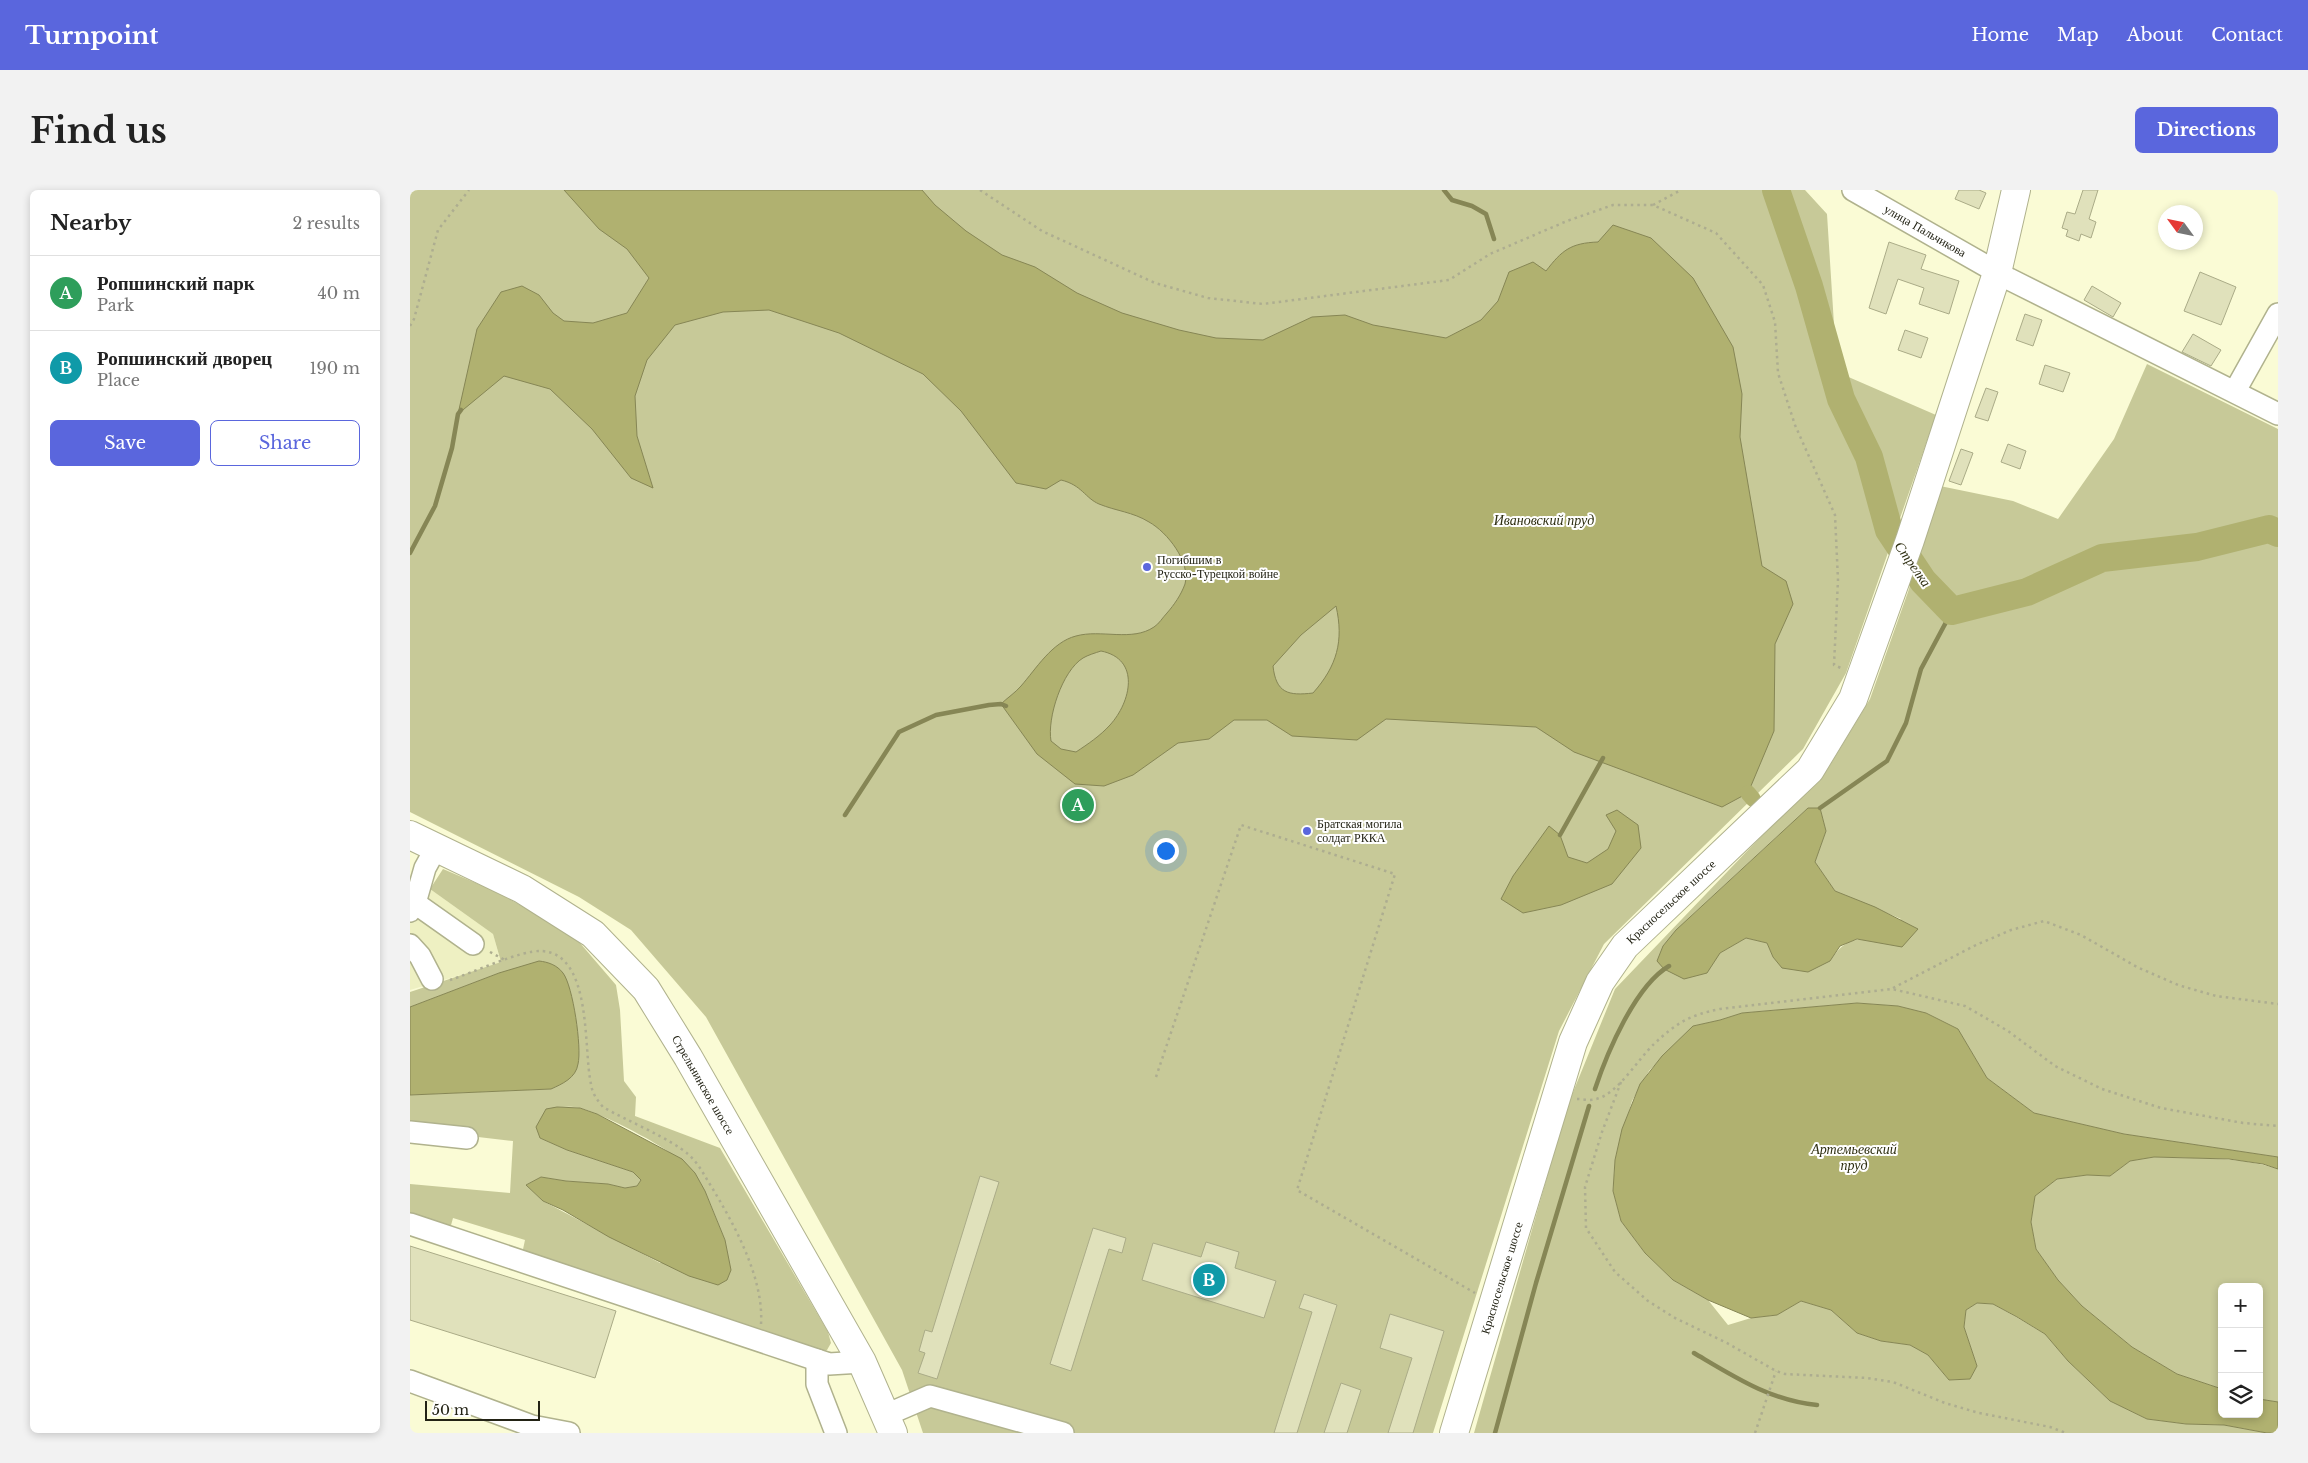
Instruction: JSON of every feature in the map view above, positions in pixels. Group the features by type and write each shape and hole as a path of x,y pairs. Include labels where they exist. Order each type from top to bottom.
{"main road":[{"name":"Красносельское шоссе","path":"1454,1433 1573,1042 1600,982 1625,946 1810,770 1853,699 1910,540 1997,273 2016,190"},
{"name":"Стрельнинское шоссе","path":"410,835 522,889 593,934 646,989 688,1057 862,1362 889,1424"}],"street":[{"name":"улица Пальчикова","path":"1853,190 1997,273 2278,414"},
{"path":"2235,391 2278,314"},
{"path":"436,848 425,868 413,907 473,944"},
{"path":"410,945 420,956 432,979"},
{"path":"410,1132 467,1138"},
{"path":"410,1224 829,1364 862,1362"},
{"path":"817,1360 817,1384 836,1433"},
{"path":"410,1380 532,1426 569,1433"},
{"path":"889,1424 930,1396 1063,1433"}],"path":[{"path":"410,326 414,319 438,230 469,190"},
{"path":"980,190 1042,231 1154,283 1208,298 1263,304 1449,280 1490,254 1567,222 1613,206 1653,205 1716,232 1763,285 1775,322 1778,373 1795,425 1836,515 1838,580 1834,665"},
{"path":"1653,205 1681,190"},
{"path":"1156,1077 1241,825 1394,874 1297,1190 1479,1296"},
{"path":"1892,989 1984,941 2011,930 2044,921 2081,935 2137,968 2178,985 2216,996 2278,1004"},
{"path":"432,979 442,983 519,955 541,950 563,958 572,971 579,992 586,1023 591,1085 597,1100 603,1107 683,1150 698,1165 722,1204 748,1257 762,1314 759,1341"},
{"path":"1570,1100 1596,1099 1605,1095 1622,1080 1654,1044 1684,1020 1695,1014 1720,1009 1892,989 1965,1006 2008,1032 2055,1066 2102,1089 2161,1108 2243,1123 2278,1126"},
{"path":"1622,1080 1602,1132 1585,1187 1586,1228 1615,1272 1648,1301 1675,1318 1785,1374 1867,1378 1893,1382 1945,1403 1979,1413 2050,1427 2066,1433"},
{"path":"1755,1433 1776,1371"}],"shaded area":[{"path":"410,190 1805,190 1827,214 1837,372 1936,415 1846,673 1803,749 1604,944 1559,1031 1433,1433 923,1433 902,1370 706,1017 631,930 579,897 410,812"},
{"path":"2147,364 2278,429 2278,1157 2124,1134 2034,1113 1987,1078 1958,1029 1926,1013 1898,1006 1857,1003 1742,1013 1693,1026 1649,1071 1632,1101 1615,1160 1613,1191 1621,1221 1645,1253 1673,1280 1708,1300 1728,1325 1751,1318 1777,1315 1801,1301 1831,1310 1857,1333 1881,1341 1910,1345 1928,1355 1949,1380 1970,1379 1977,1366 1964,1327 1966,1310 1977,1303 1993,1304 2045,1334 2068,1361 2110,1401 2147,1419 2186,1424 2224,1425 2267,1433 1474,1433 1567,1107 1615,989 1827,770 1870,699 1908,592 1940,486 2013,501 2058,519 2114,439","holes":["1808,808 1820,809 1826,831 1815,862 1835,891 1901,919 1874,940 1859,940 1844,945 1830,961 1773,957 1767,943 1746,938 1720,953 1691,916"]},
{"path":"443,869 497,892 574,936 616,985 620,1010 624,1081 636,1097 635,1116 720,1148 828,1332 831,1343 827,1350 819,1353 522,1254 525,1240 453,1218 450,1229 410,1216 410,1184 510,1193 513,1141 410,1129 410,1095 551,1089 499,973 410,1007 410,992 501,962 493,934 430,889","holes":["557,1107 580,1108 606,1118 659,1145 687,1165 695,1174 704,1190 725,1240 660,1263 543,1201 526,1185 541,1177 608,1184 625,1188 637,1186 641,1180 633,1172 567,1150 540,1138"]},
{"path":"410,882 430,889 493,934 501,963 410,990"},
{"path":"2154,1157 2201,1158 2248,1162 2278,1169 2278,1402 2263,1400 2263,1283 2218,1283 2218,1388 2177,1374 2132,1347 2082,1306 2058,1280 2036,1249 2031,1222 2035,1196 2057,1179 2087,1175 2110,1176 2130,1161"}],"water":[{"name":"Ивановский пруд","path":"564,190 922,190 935,205 966,231 1002,255 1035,267 1077,293 1122,313 1179,330 1216,338 1263,340 1312,317 1345,315 1373,325 1446,338 1481,320 1498,301 1509,272 1533,262 1546,271 1562,253 1574,246 1598,242 1613,225 1651,238 1693,278 1733,347 1742,394 1740,437 1762,566 1786,581 1793,604 1775,644 1774,731 1748,793 1722,807 1574,752 1536,727 1386,719 1357,740 1292,736 1267,720 1234,720 1209,739 1178,743 1133,775 1104,786 1075,784 1037,754 1001,704 1019,689 1052,650 1067,639 1086,634 1136,634 1158,624 1175,603 1185,584 1186,575 1181,557 1170,540 1149,522 1137,516 1099,504 1068,482 1061,480 1046,489 1016,483 961,411 923,374 839,333 769,310 723,312 675,325 647,360 635,396 637,436 653,488 631,478 592,429 550,389 504,376 458,414 477,329 501,292 522,286 539,295 553,313 564,321 593,323 627,313 649,278 627,249 599,229","holes":["1336,606 1339,642 1328,673 1313,693 1297,694 1285,691 1277,682 1273,666 1301,635","1101,651 1114,656 1122,663 1127,672 1127,694 1123,705 1110,725 1089,743 1076,752 1061,749 1051,741 1050,731 1058,696 1075,664 1085,657"]},
{"path":"1808,808 1820,808 1826,831 1815,862 1835,891 1875,907 1918,929 1902,947 1857,939 1840,946 1830,961 1808,972 1782,968 1773,957 1767,943 1746,938 1720,953 1707,973 1684,979 1664,969 1657,961 1663,946 1676,930"},
{"path":"1617,810 1638,825 1641,848 1612,884 1561,905 1523,913 1501,899 1513,876 1549,826 1560,835 1568,857 1587,863 1608,849 1616,831 1606,815"},
{"path":"539,961 552,964 561,970 570,990 576,1017 579,1045 577,1069 571,1077 564,1083 551,1089 410,1095 410,1007 499,973"},
{"name":"Артемьевский пруд","path":"1857,1003 1898,1006 1926,1013 1958,1029 1987,1078 2034,1113 2124,1134 2278,1157 2278,1169 2263,1164 2229,1159 2154,1157 2130,1161 2110,1176 2087,1175 2057,1179 2035,1196 2031,1222 2036,1249 2058,1280 2082,1306 2132,1347 2177,1374 2218,1388 2218,1418 2263,1418 2263,1400 2278,1402 2278,1433 2267,1433 2224,1425 2186,1424 2147,1419 2110,1401 2068,1361 2045,1334 1993,1304 1977,1303 1966,1310 1964,1327 1977,1366 1970,1379 1949,1380 1928,1355 1910,1345 1881,1341 1857,1333 1831,1310 1801,1301 1777,1315 1751,1318 1708,1300 1673,1280 1645,1253 1621,1221 1613,1191 1615,1160 1622,1129 1640,1084 1662,1056 1693,1026 1742,1013"},
{"path":"557,1107 580,1108 597,1114 682,1159 695,1173 705,1191 725,1240 731,1270 727,1280 718,1285 689,1276 609,1237 563,1210 543,1201 526,1185 541,1177 608,1184 625,1188 637,1186 641,1180 633,1172 567,1150 540,1138 536,1127 546,1109"}],"building":[{"path":"1959,190 1979,190 1986,193 1979,209 1955,199"},
{"path":"2083,190 2098,190 2089,219 2096,222 2091,238 2081,234 2079,241 2066,236 2068,230 2062,228 2067,212 2075,214"},
{"path":"1889,242 1926,255 1921,269 1959,281 1949,314 1919,304 1924,288 1898,279 1886,314 1869,308"},
{"path":"2200,272 2236,287 2221,325 2184,311"},
{"path":"2092,286 2121,303 2113,317 2084,300"},
{"path":"2025,314 2042,320 2033,346 2016,340"},
{"path":"1905,330 1928,338 1921,358 1898,350"},
{"path":"2193,334 2221,350 2211,366 2182,352"},
{"path":"2045,365 2070,373 2063,392 2039,384"},
{"path":"1986,388 1998,392 1988,421 1975,417"},
{"path":"2008,444 2026,451 2020,469 2001,462"},
{"path":"1961,449 1973,453 1961,485 1949,481"},
{"path":"980,1176 999,1182 937,1379 918,1373 925,1353 919,1351 925,1330 932,1332"},
{"path":"1093,1228 1126,1238 1122,1253 1109,1249 1071,1371 1050,1364"},
{"path":"1206,1242 1239,1252 1235,1268 1276,1281 1264,1318 1142,1280 1153,1243 1201,1257"},
{"path":"410,1246 616,1311 595,1378 410,1320"},
{"path":"1304,1294 1337,1305 1297,1433 1274,1433 1312,1312 1299,1308"},
{"path":"1390,1314 1444,1331 1413,1433 1388,1433 1412,1358 1380,1348"},
{"path":"1341,1383 1361,1390 1347,1433 1324,1433"}],"waterway":[{"path":"1444,190 1452,200 1472,206 1486,214 1494,239"},
{"name":"Стрелка","path":"1776,190 1809,286 1841,399 1869,457 1889,530 1923,581 1952,611 2027,592 2102,558 2197,547 2269,529 2278,533"},
{"path":"410,553 435,506 452,448 458,414 461,410"},
{"path":"1820,808 1887,761 1906,723 1921,669 1952,611"},
{"path":"845,815 899,732 936,715 989,705 1001,704 1006,706"},
{"path":"1560,835 1603,758"},
{"path":"1748,793 1753,799"},
{"path":"1595,1089 1607,1057 1634,1004 1645,989 1669,966"},
{"path":"1495,1433 1536,1283 1589,1106"},
{"path":"1694,1353 1738,1379 1768,1393 1800,1403 1817,1405"}],"place":[{"name":"Погибшим в Русско-Турецкой войне","path":"1147,567"},
{"name":"Ропшинский парк","path":"1078,805"},
{"name":"Братская могила солдат РККА","path":"1307,831"},
{"name":"Ропшинский дворец","path":"1209,1280"}]}
